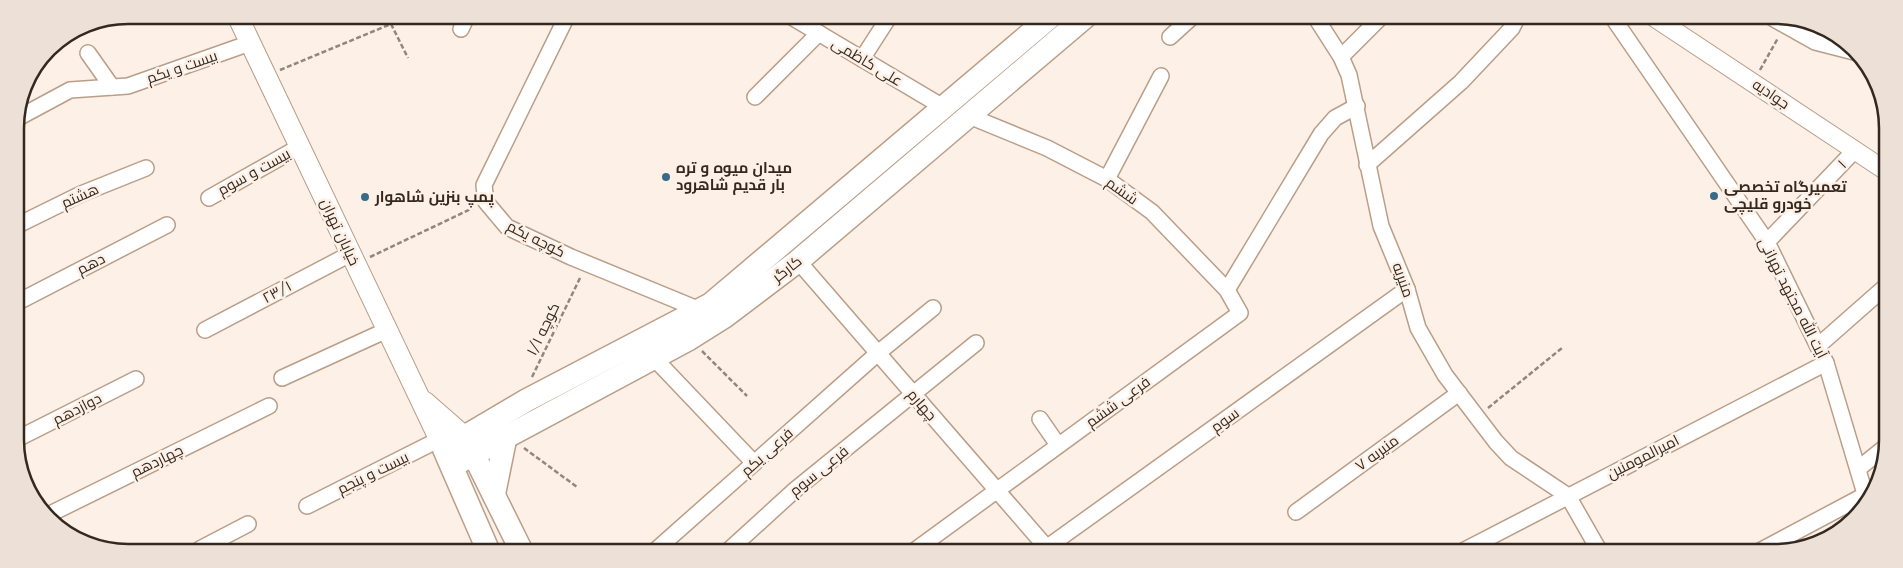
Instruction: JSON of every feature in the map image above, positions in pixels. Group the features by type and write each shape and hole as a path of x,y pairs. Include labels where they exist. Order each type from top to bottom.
{"main road":[{"name":"خیابان تهران","path":"245,24 250,43 445,451"},
{"name":"کارگر","path":"469,445 527,400 711,304 1042,24"},
{"name":"کارگر","path":"445,451 506,435 689,338 724,317 798,261 1077,24"},
{"path":"419,397 469,445 518,544"},
{"path":"494,494 506,435"},
{"path":"445,451 485,544"}],"street":[{"path":"486,202 484,185 563,24"},
{"name":"علی کاظمی","path":"803,24 943,107"},
{"path":"862,59 884,24"},
{"path":"1170,37 1184,24"},
{"name":"منیریه","path":"1320,24 1341,57 1357,106 1367,165 1382,226 1407,289 1418,328 1445,375 1496,442 1511,458 1568,496"},
{"path":"1341,57 1374,24"},
{"path":"1367,165 1461,82 1514,24"},
{"name":"آیت الله مجتهد تهرانی","path":"1617,24 1767,242 1826,363 1865,493"},
{"name":"جوادیه","path":"1664,24 1879,166"},
{"path":"1785,25 1815,42 1844,49"},
{"path":"755,97 819,34"},
{"name":"بیست و یکم","path":"112,87 128,86 250,43"},
{"path":"88,53 112,87"},
{"path":"1107,179 1161,76"},
{"path":"25,114 70,90 112,87"},
{"path":"1227,290 1322,134 1335,118 1357,106"},
{"name":"ششم","path":"969,116 1047,148 1107,179 1152,212 1227,290 1240,313"},
{"name":"بیست و سوم","path":"209,198 299,147"},
{"name":"۱","path":"1767,242 1855,150"},
{"name":"هشتم","path":"24,222 81,194 146,168"},
{"name":"کوچه یکم","path":"486,202 506,227 700,310"},
{"name":"دهم","path":"24,299 167,226"},
{"name":"۲۳/۱","path":"205,330 352,259"},
{"name":"چهارم","path":"798,261 997,491 1039,544"},
{"name":"سوم","path":"1052,544 1407,289"},
{"path":"1818,346 1879,293"},
{"name":"فرعی یکم","path":"663,544 878,353 933,308"},
{"name":"فرعی ششم","path":"924,544 1240,313"},
{"path":"282,378 387,330"},
{"name":"فرعی سوم","path":"735,544 796,489 976,343"},
{"path":"653,357 754,463"},
{"name":"امیرالمومنین","path":"1476,544 1826,363"},
{"name":"دوازدهم","path":"24,435 136,379"},
{"name":"منیریه ۷","path":"1296,512 1459,393"},
{"name":"چهاردهم","path":"53,512 269,406"},
{"path":"1040,419 1058,446"},
{"name":"بیست و پنجم","path":"307,506 445,451"},
{"path":"1858,469 1878,453"},
{"path":"1568,496 1595,544"},
{"path":"1773,544 1862,498"},
{"path":"210,544 248,524"}],"path":[{"path":"266,76 391,24 408,58"},
{"path":"1752,82 1779,24"},
{"path":"352,259 486,202"},
{"name":"کوچه ۱/۱","path":"532,378 587,263"},
{"path":"689,338 747,396"},
{"path":"1477,417 1562,348"},
{"path":"506,435 577,487"}],"place":[{"name":"میدان میوه و تره بار قدیم شاهرود","path":"666,177"},
{"name":"تعمیرگاه تخصصی خودرو قلیچی","path":"1714,196"},
{"name":"پمپ بنزین شاهوار","path":"365,197"}]}
